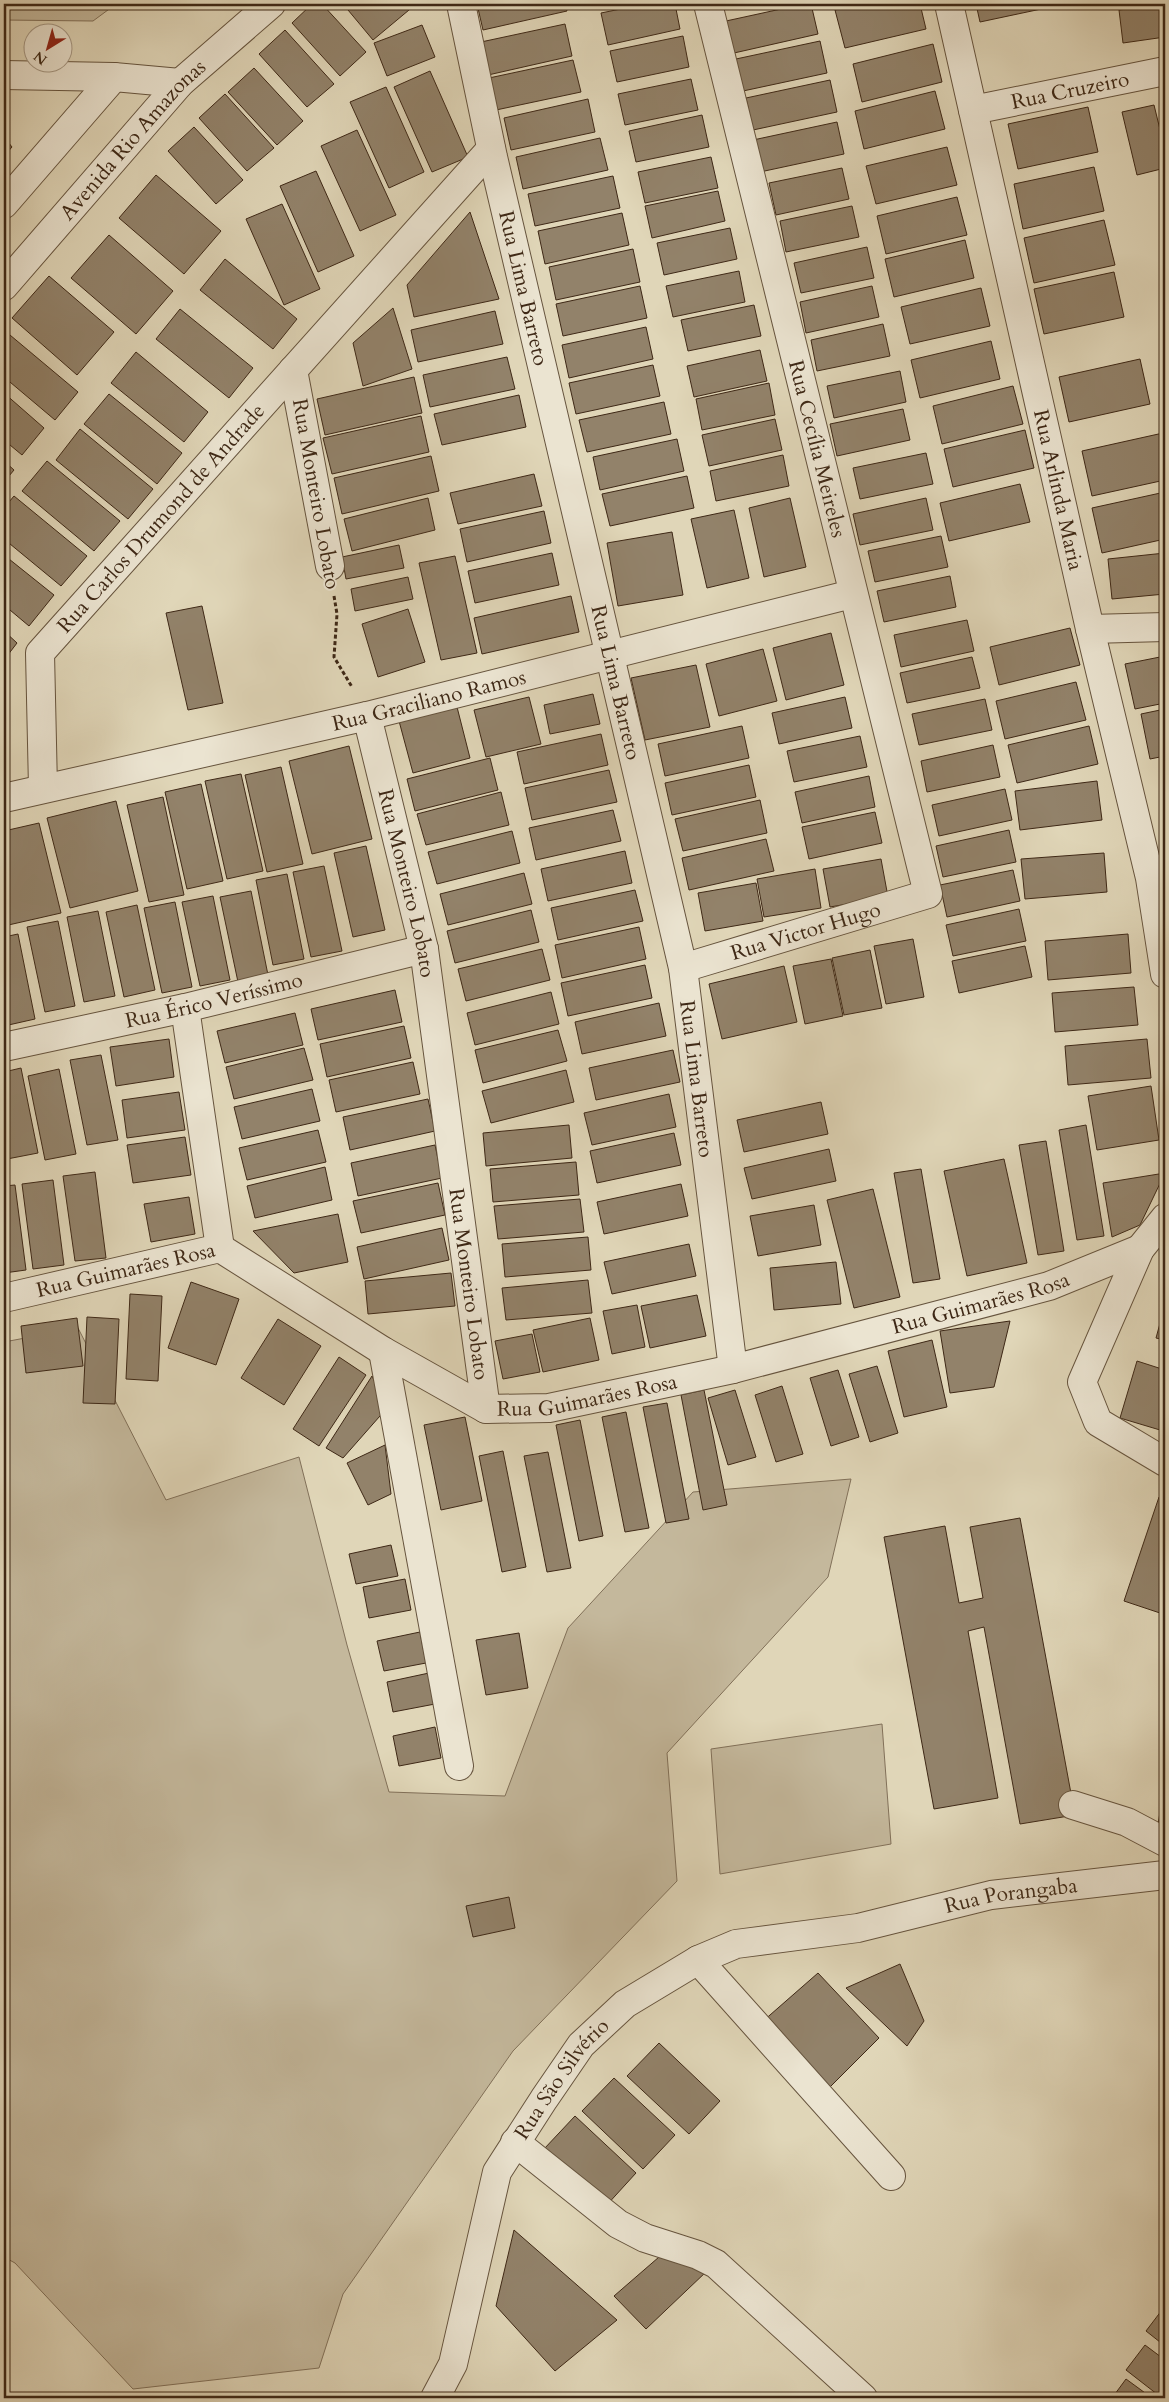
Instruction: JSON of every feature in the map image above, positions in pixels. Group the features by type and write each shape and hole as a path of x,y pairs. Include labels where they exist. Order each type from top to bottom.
{"street":[{"name":"Avenida Rio Amazonas","path":"4,286 180,83 271,4"},
{"name":"Rua Lima Barreto","path":"461,4 491,149 683,968 733,1369"},
{"name":"Rua Cecília Meireles","path":"708,4 852,594 928,894"},
{"name":"Rua Arlinda Maria","path":"949,4 1090,628 1157,878 1165,974"},
{"name":"Rua Cruzeiro","path":"973,110 1165,71"},
{"path":"4,75 114,77 180,83"},
{"path":"4,204 114,77"},
{"name":"Rua Carlos Drumond de Andrade","path":"43,788 40,653 491,149"},
{"name":"Rua Monteiro Lobato","path":"293,370 330,566"},
{"name":"Rua Graciliano Ramos","path":"4,798 367,716 852,594"},
{"path":"1090,628 1165,627"},
{"name":"Rua Monteiro Lobato","path":"367,716 424,949 486,1409"},
{"name":"Rua Victor Hugo","path":"683,968 928,894"},
{"name":"Rua Érico Veríssimo","path":"4,1047 185,1008 424,949"},
{"path":"185,1008 220,1248"},
{"path":"1165,1218 1160,1227 1140,1250 1082,1382 1098,1422 1165,1462"},
{"name":"Rua Guimarães Rosa","path":"4,1298 220,1248 383,1351 486,1409 549,1408 733,1369 1049,1286 1140,1250"},
{"path":"383,1351 459,1766"},
{"path":"1073,1805 1127,1822 1165,1842"},
{"name":"Rua Porangaba","path":"858,1928 991,1895 1165,1876"},
{"name":"Rua São Silvério","path":"435,2398 453,2364 497,2172 515,2142 582,2045 625,2004 698,1960 736,1944 858,1928"},
{"path":"698,1960 891,2176"},
{"path":"515,2142 618,2224 645,2238 698,2255 716,2264 862,2398"}],"path":[{"name":"Rua Monteiro Lobato","path":"330,566 337,614 334,657 367,716"}],"shaded area":[{"path":"4,4 116,4 93,21 4,20"},
{"path":"78,1328 166,1500 299,1457 347,1645 389,1792 505,1796 568,1628 693,1492 851,1479 828,1577 667,1753 677,1881 513,2051 343,2294 319,2368 133,2389 15,2263 4,2257 4,1342"},
{"path":"882,1724 891,1844 720,1874 711,1749"}],"building":[{"path":"312,4 322,4 366,52 340,76 292,23"},
{"path":"343,4 414,4 415,5 373,40"},
{"path":"477,4 565,4 567,11 483,30"},
{"path":"601,4 624,4 602,8"},
{"path":"645,4 675,4 680,29 608,45 601,13"},
{"path":"811,4 818,34 734,53 726,21"},
{"path":"862,4 920,4 926,29 845,48 835,10"},
{"path":"976,4 1060,4 1060,5 980,22"},
{"path":"1165,4 1165,37 1123,43 1119,10"},
{"path":"565,24 572,56 488,75 481,42"},
{"path":"422,25 435,57 387,76 374,43"},
{"path":"285,30 334,84 307,107 259,54"},
{"path":"683,36 689,67 617,82 610,51"},
{"path":"820,41 827,73 743,91 736,59"},
{"path":"933,44 942,82 862,102 853,64"},
{"path":"573,60 581,92 496,110 489,78"},
{"path":"254,68 303,121 277,145 228,92"},
{"path":"430,71 468,157 432,172 394,87"},
{"path":"691,79 698,110 625,125 618,94"},
{"path":"830,80 837,112 753,130 746,98"},
{"path":"386,87 424,172 389,188 350,102"},
{"path":"935,91 945,129 864,149 855,111"},
{"path":"225,94 274,148 247,171 199,118"},
{"path":"588,99 595,132 511,150 504,118"},
{"path":"1154,105 1165,150 1165,168 1137,175 1122,112"},
{"path":"1088,107 1098,152 1018,169 1008,124"},
{"path":"702,115 709,147 636,162 629,131"},
{"path":"837,122 844,154 760,172 753,140"},
{"path":"194,127 243,180 216,204 168,151"},
{"path":"357,130 396,215 360,231 321,146"},
{"path":"4,137 12,147 4,156"},
{"path":"600,138 608,170 523,189 516,157"},
{"path":"947,147 957,185 876,204 866,166"},
{"path":"711,157 718,188 645,203 638,172"},
{"path":"1094,167 1104,211 1023,229 1014,184"},
{"path":"842,168 849,199 776,215 769,183"},
{"path":"316,171 354,256 318,272 280,186"},
{"path":"156,175 221,231 184,274 119,218"},
{"path":"613,176 620,208 535,226 528,194"},
{"path":"718,191 725,221 652,238 645,206"},
{"path":"957,197 967,235 886,254 877,216"},
{"path":"282,204 320,289 284,305 246,219"},
{"path":"852,206 859,237 786,252 780,221"},
{"path":"470,212 499,299 414,317 407,285"},
{"path":"622,213 629,245 545,264 538,231"},
{"path":"1104,220 1115,265 1034,283 1024,238"},
{"path":"730,228 737,259 664,275 657,243"},
{"path":"109,235 173,291 136,334 71,278"},
{"path":"965,240 974,278 894,297 885,259"},
{"path":"867,247 874,278 801,293 794,263"},
{"path":"633,249 640,282 556,300 549,267"},
{"path":"225,259 297,319 273,349 200,290"},
{"path":"739,271 745,302 673,317 666,286"},
{"path":"1114,272 1124,317 1044,334 1034,289"},
{"path":"49,276 114,332 77,375 12,318"},
{"path":"640,286 647,318 563,336 556,304"},
{"path":"872,286 879,317 806,333 800,302"},
{"path":"981,288 990,326 910,344 901,307"},
{"path":"754,305 761,336 688,351 681,320"},
{"path":"393,308 412,369 363,386 353,343"},
{"path":"180,309 253,368 229,398 156,339"},
{"path":"495,311 503,344 418,362 411,330"},
{"path":"883,324 890,356 817,371 811,340"},
{"path":"646,327 653,359 569,378 562,345"},
{"path":"4,330 78,392 55,420 4,377"},
{"path":"991,341 1000,379 920,398 911,360"},
{"path":"760,350 767,381 694,397 687,366"},
{"path":"136,352 208,412 184,442 111,383"},
{"path":"507,357 515,389 430,407 423,375"},
{"path":"1140,359 1150,404 1069,422 1059,377"},
{"path":"653,365 660,396 576,414 569,383"},
{"path":"900,371 906,402 834,418 827,386"},
{"path":"414,377 422,413 325,435 317,399"},
{"path":"769,383 775,415 702,430 696,399"},
{"path":"1013,386 1023,424 942,444 933,406"},
{"path":"4,393 44,428 22,455 4,440"},
{"path":"109,394 182,453 157,484 84,424"},
{"path":"519,395 526,427 442,445 434,414"},
{"path":"664,402 671,434 587,452 579,420"},
{"path":"903,409 910,440 837,456 830,424"},
{"path":"421,416 429,452 332,474 323,438"},
{"path":"775,419 782,450 709,466 702,435"},
{"path":"80,429 153,489 128,519 56,460"},
{"path":"1025,430 1034,468 953,487 944,449"},
{"path":"1163,433 1165,444 1165,480 1092,496 1082,451"},
{"path":"677,439 684,471 600,490 593,457"},
{"path":"926,453 933,484 860,499 853,468"},
{"path":"783,455 789,486 716,501 710,471"},
{"path":"431,456 439,491 342,514 334,478"},
{"path":"4,461 14,470 4,482"},
{"path":"47,461 120,521 94,551 22,491"},
{"path":"534,474 542,506 458,524 450,493"},
{"path":"687,476 694,508 610,526 602,494"},
{"path":"1020,484 1030,522 949,541 940,503"},
{"path":"1165,492 1165,539 1102,553 1092,508"},
{"path":"14,496 87,556 61,586 4,539 4,508"},
{"path":"428,498 435,530 352,551 344,519"},
{"path":"790,498 806,567 764,577 749,508"},
{"path":"926,498 933,530 860,545 853,514"},
{"path":"734,510 749,578 707,588 691,519"},
{"path":"544,511 551,543 467,562 460,529"},
{"path":"672,532 683,595 618,606 607,543"},
{"path":"941,536 948,567 875,582 868,551"},
{"path":"399,545 404,568 346,579 342,557"},
{"path":"552,553 559,585 475,603 468,571"},
{"path":"1165,553 1165,594 1112,599 1108,559"},
{"path":"4,555 54,595 29,626 4,605"},
{"path":"455,556 477,653 441,660 419,563"},
{"path":"950,576 956,607 884,622 877,591"},
{"path":"408,577 413,599 355,611 351,589"},
{"path":"571,596 579,632 482,654 474,618"},
{"path":"202,606 223,703 188,710 166,613"},
{"path":"408,609 425,662 378,677 362,624"},
{"path":"967,620 974,651 901,667 894,635"},
{"path":"1070,628 1080,665 999,685 990,647"},
{"path":"4,631 17,643 4,660"},
{"path":"831,633 844,685 786,700 773,648"},
{"path":"763,649 777,701 719,716 706,664"},
{"path":"1165,656 1165,703 1135,709 1125,664"},
{"path":"972,657 980,688 907,703 900,673"},
{"path":"696,665 710,727 645,740 631,678"},
{"path":"1076,682 1086,720 1005,739 996,701"},
{"path":"593,694 600,724 550,734 544,705"},
{"path":"529,697 541,744 486,757 474,710"},
{"path":"845,697 852,728 779,744 772,713"},
{"path":"985,699 992,730 919,745 912,714"},
{"path":"457,707 470,758 413,773 399,721"},
{"path":"1165,709 1165,756 1150,759 1141,714"},
{"path":"742,726 749,758 665,776 658,744"},
{"path":"1089,726 1098,764 1017,783 1008,745"},
{"path":"601,734 608,765 524,784 517,752"},
{"path":"860,736 867,767 794,782 787,751"},
{"path":"993,745 1000,777 927,792 921,761"},
{"path":"349,746 372,839 312,854 289,761"},
{"path":"490,758 498,790 415,811 407,779"},
{"path":"749,765 756,797 672,815 665,783"},
{"path":"281,767 303,864 267,872 245,775"},
{"path":"609,770 617,802 532,820 525,788"},
{"path":"241,774 263,871 227,879 205,781"},
{"path":"869,776 875,807 802,823 795,792"},
{"path":"1097,781 1102,820 1020,830 1015,791"},
{"path":"201,784 223,881 187,889 165,792"},
{"path":"1005,789 1012,820 939,836 932,805"},
{"path":"501,792 509,825 426,845 417,814"},
{"path":"163,797 184,895 149,902 127,805"},
{"path":"760,800 767,833 683,851 675,819"},
{"path":"116,801 138,891 70,908 47,818"},
{"path":"613,810 621,841 536,860 529,828"},
{"path":"875,812 882,843 809,859 802,827"},
{"path":"39,823 61,913 4,926 4,831"},
{"path":"1009,830 1016,862 943,877 936,846"},
{"path":"512,831 520,863 437,884 428,852"},
{"path":"766,839 774,871 689,890 682,858"},
{"path":"366,846 385,930 353,937 334,853"},
{"path":"625,851 632,883 548,901 541,869"},
{"path":"1104,853 1107,892 1025,899 1021,859"},
{"path":"881,859 888,897 830,907 823,869"},
{"path":"324,866 342,951 311,957 293,872"},
{"path":"815,869 821,908 764,917 757,879"},
{"path":"1013,870 1020,901 947,917 940,885"},
{"path":"524,873 532,904 448,925 440,894"},
{"path":"287,874 304,959 273,965 256,880"},
{"path":"756,883 763,921 705,931 698,893"},
{"path":"635,890 643,921 558,940 551,908"},
{"path":"251,891 268,975 238,982 220,897"},
{"path":"213,896 230,980 200,986 182,902"},
{"path":"175,902 192,987 162,993 144,908"},
{"path":"137,905 155,990 124,997 106,912"},
{"path":"1019,909 1026,941 953,956 946,925"},
{"path":"531,910 539,942 455,963 447,931"},
{"path":"98,911 115,996 84,1002 67,917"},
{"path":"58,921 75,1006 45,1012 27,927"},
{"path":"639,927 646,959 562,978 555,945"},
{"path":"18,934 35,1019 4,1026 4,937"},
{"path":"1128,934 1131,973 1048,980 1045,941"},
{"path":"913,939 924,997 886,1004 874,946"},
{"path":"1025,946 1032,977 959,993 952,961"},
{"path":"542,949 550,980 466,1001 458,969"},
{"path":"870,950 882,1008 844,1015 832,958"},
{"path":"831,959 843,1016 805,1024 793,966"},
{"path":"645,965 652,998 568,1016 561,983"},
{"path":"784,966 797,1022 722,1039 709,984"},
{"path":"1134,987 1138,1025 1055,1032 1052,993"},
{"path":"395,990 402,1022 318,1040 311,1009"},
{"path":"551,992 559,1024 475,1045 467,1013"},
{"path":"659,1003 666,1036 582,1054 575,1022"},
{"path":"295,1013 303,1045 225,1063 217,1031"},
{"path":"404,1026 411,1058 327,1077 320,1044"},
{"path":"558,1030 567,1061 483,1083 475,1050"},
{"path":"169,1039 174,1077 116,1086 110,1047"},
{"path":"1147,1039 1151,1078 1068,1085 1065,1046"},
{"path":"304,1048 313,1080 234,1099 226,1067"},
{"path":"673,1050 680,1082 596,1100 589,1068"},
{"path":"101,1055 118,1140 87,1145 70,1060"},
{"path":"413,1062 420,1094 336,1112 329,1080"},
{"path":"21,1068 38,1153 7,1159 4,1141 4,1072"},
{"path":"59,1069 76,1154 45,1160 28,1076"},
{"path":"566,1070 574,1102 491,1123 482,1091"},
{"path":"1151,1086 1159,1140 1097,1150 1088,1096"},
{"path":"312,1089 320,1121 242,1139 234,1107"},
{"path":"179,1092 185,1130 127,1138 122,1100"},
{"path":"669,1094 676,1127 592,1145 584,1113"},
{"path":"428,1099 435,1131 350,1150 343,1117"},
{"path":"821,1102 828,1134 744,1152 737,1120"},
{"path":"569,1125 572,1158 486,1166 483,1133"},
{"path":"1086,1125 1104,1236 1077,1240 1059,1130"},
{"path":"318,1130 326,1162 247,1180 239,1148"},
{"path":"674,1133 681,1165 597,1183 590,1151"},
{"path":"185,1137 191,1175 133,1183 127,1145"},
{"path":"1046,1141 1064,1251 1038,1255 1019,1145"},
{"path":"435,1145 442,1178 358,1196 351,1163"},
{"path":"829,1149 836,1181 752,1199 744,1168"},
{"path":"1004,1159 1027,1263 967,1276 944,1171"},
{"path":"576,1162 579,1195 493,1202 490,1169"},
{"path":"325,1167 332,1200 255,1218 247,1186"},
{"path":"921,1169 940,1279 913,1283 894,1173"},
{"path":"95,1172 106,1258 75,1261 63,1176"},
{"path":"1165,1173 1140,1225 1112,1237 1103,1183"},
{"path":"53,1180 64,1265 33,1269 22,1184"},
{"path":"438,1183 445,1215 361,1233 353,1201"},
{"path":"681,1184 688,1216 604,1234 597,1202"},
{"path":"15,1185 26,1270 4,1273 4,1186"},
{"path":"873,1189 900,1297 854,1308 827,1200"},
{"path":"189,1197 195,1234 151,1242 144,1204"},
{"path":"580,1199 584,1232 498,1239 494,1206"},
{"path":"814,1205 821,1245 758,1256 750,1216"},
{"path":"338,1214 348,1262 294,1273 253,1231"},
{"path":"442,1228 449,1260 364,1279 357,1247"},
{"path":"588,1237 591,1270 505,1277 502,1244"},
{"path":"689,1244 696,1276 612,1294 604,1262"},
{"path":"836,1262 841,1304 774,1310 770,1268"},
{"path":"451,1273 455,1306 368,1314 365,1281"},
{"path":"588,1280 592,1313 506,1320 502,1288"},
{"path":"191,1282 239,1299 216,1365 168,1348"},
{"path":"130,1294 162,1296 158,1381 126,1379"},
{"path":"697,1295 706,1336 650,1348 641,1306"},
{"path":"637,1305 645,1347 612,1354 603,1311"},
{"path":"1165,1305 1165,1340 1156,1338"},
{"path":"87,1317 119,1319 115,1404 83,1403"},
{"path":"77,1318 83,1366 26,1373 21,1326"},
{"path":"590,1318 599,1360 543,1372 533,1330"},
{"path":"278,1319 321,1346 284,1405 241,1378"},
{"path":"1010,1321 994,1387 950,1393 940,1331"},
{"path":"532,1334 540,1372 503,1379 495,1341"},
{"path":"932,1340 947,1407 904,1417 888,1351"},
{"path":"339,1357 366,1375 319,1446 293,1429"},
{"path":"1137,1361 1165,1370 1165,1412 1160,1430 1120,1418"},
{"path":"877,1366 898,1433 870,1442 849,1374"},
{"path":"838,1370 859,1437 831,1446 810,1378"},
{"path":"372,1376 387,1408 343,1458 326,1448"},
{"path":"782,1386 803,1454 776,1462 755,1395"},
{"path":"4,1390 9,1415 4,1417"},
{"path":"704,1390 727,1505 703,1510 681,1395"},
{"path":"735,1390 756,1457 728,1465 708,1398"},
{"path":"667,1403 689,1519 666,1523 643,1407"},
{"path":"626,1412 649,1528 625,1532 602,1417"},
{"path":"465,1417 482,1501 441,1510 424,1425"},
{"path":"580,1420 603,1536 579,1541 556,1425"},
{"path":"385,1445 391,1494 368,1505 347,1463"},
{"path":"503,1451 526,1567 502,1572 479,1456"},
{"path":"548,1452 571,1568 547,1572 524,1456"},
{"path":"1159,1497 1165,1499 1165,1608 1163,1614 1124,1601"},
{"path":"1020,1518 1075,1815 1020,1824 984,1627 968,1631 998,1798 934,1809 884,1537 945,1526 959,1603 983,1598 970,1527"},
{"path":"391,1545 398,1576 356,1584 349,1554"},
{"path":"405,1579 411,1610 369,1618 363,1587"},
{"path":"420,1632 426,1663 384,1671 377,1641"},
{"path":"519,1633 528,1688 486,1695 476,1640"},
{"path":"429,1673 435,1704 393,1712 387,1682"},
{"path":"435,1727 441,1758 399,1766 393,1736"},
{"path":"1165,1778 1165,1833 1157,1832"},
{"path":"509,1897 515,1928 473,1937 466,1906"},
{"path":"900,1964 924,2021 907,2046 846,1988"},
{"path":"818,1973 879,2038 827,2090 762,2022"},
{"path":"659,2043 720,2101 689,2134 627,2076"},
{"path":"614,2078 675,2135 643,2169 582,2111"},
{"path":"575,2116 636,2173 605,2207 544,2149"},
{"path":"514,2230 617,2320 555,2371 496,2306"},
{"path":"659,2257 707,2271 646,2329 614,2296"},
{"path":"1165,2306 1165,2346 1146,2331"},
{"path":"1145,2345 1165,2360 1165,2398 1162,2398 1126,2370"},
{"path":"1126,2379 1152,2398 1112,2398"},
{"path":"4,2383 11,2396 7,2398 4,2398"}]}
